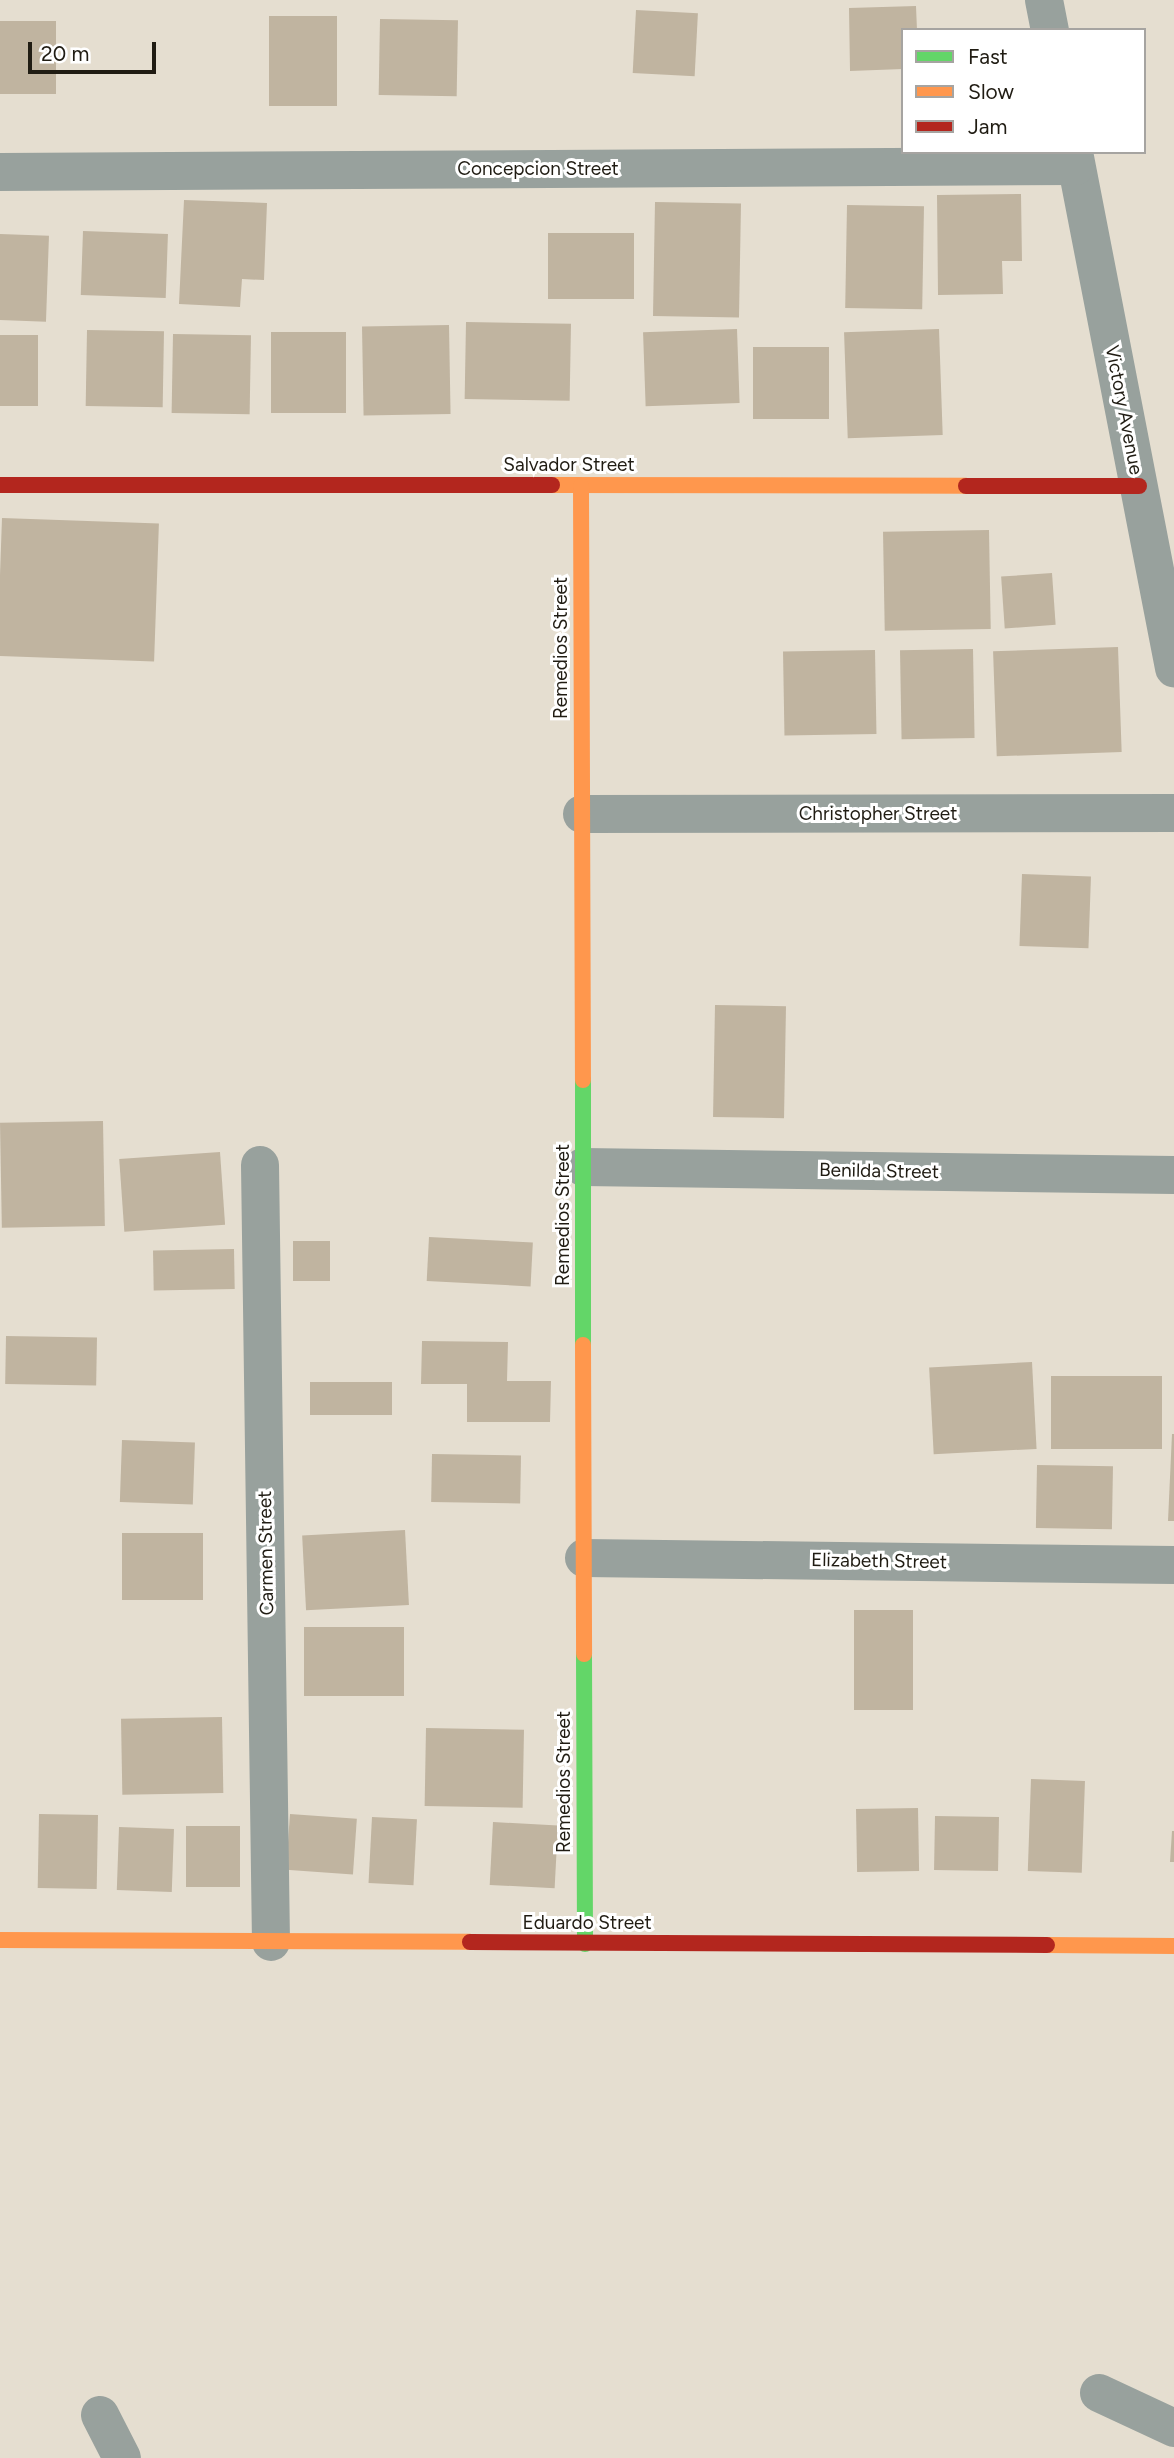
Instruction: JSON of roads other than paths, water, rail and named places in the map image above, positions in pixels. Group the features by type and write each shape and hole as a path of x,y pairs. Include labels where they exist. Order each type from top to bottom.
{"street":[{"path":"1044,0 1050,28"},
{"name":"Concepcion Street","path":"0,172 1075,159"},
{"name":"Victory Avenue","path":"1075,159 1174,668"},
{"name":"Salvador Street","path":"0,485 1139,486"},
{"name":"Remedios Street","path":"581,486 585,1944"},
{"name":"Christopher Street","path":"582,814 1174,813"},
{"name":"Carmen Street","path":"260,1165 271,1942"},
{"name":"Benilda Street","path":"583,1167 1174,1175"},
{"name":"Elizabeth Street","path":"584,1558 1174,1565"},
{"name":"Eduardo Street","path":"0,1940 1174,1946"},
{"path":"1099,2393 1174,2428"},
{"path":"100,2415 122,2458"}]}
